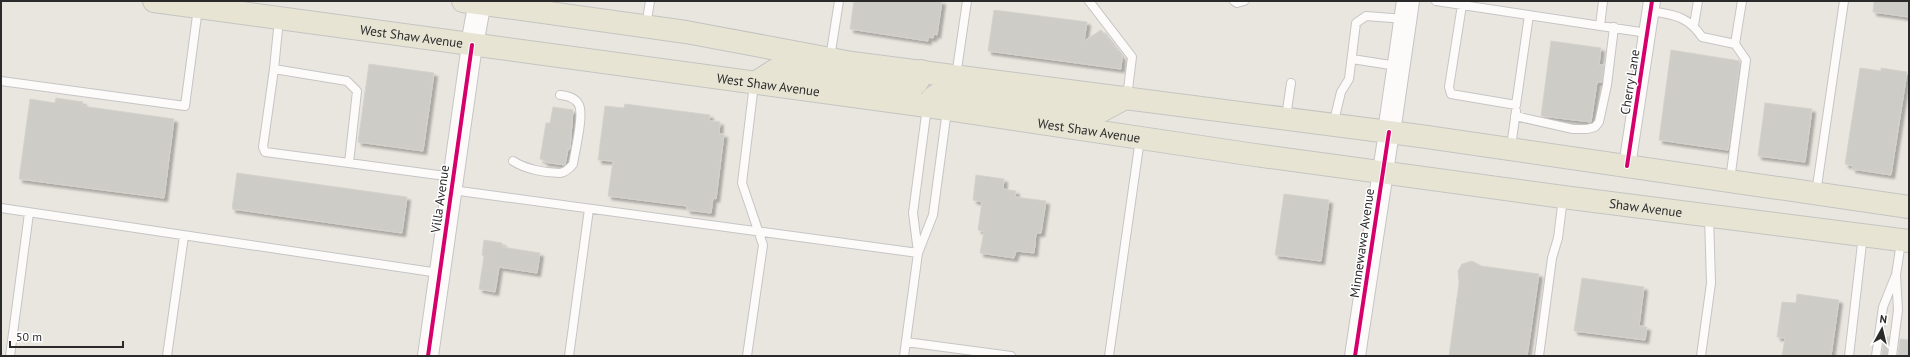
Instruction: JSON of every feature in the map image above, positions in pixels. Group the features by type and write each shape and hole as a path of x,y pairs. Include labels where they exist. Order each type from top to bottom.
{"main road":[{"name":"West Shaw Avenue","path":"154,1 937,108 1140,139 1382,172"},
{"path":"474,2 723,38 830,59 956,77 1389,132 1909,207"},
{"name":"Villa Avenue","path":"472,45 474,2"},
{"name":"Minnewawa Avenue","path":"1389,132 1407,10"},
{"path":"754,83 777,69 906,88 913,87 919,81 921,71"},
{"path":"937,108 931,99 939,93 948,92 1101,110 1127,98"},
{"name":"Shaw Avenue","path":"1382,172 1563,197 1864,235 1906,238"}],"street":[{"name":"Cherry Lane","path":"1627,166 1651,6"},
{"name":"Villa Avenue","path":"428,356 472,45"},
{"name":"Minnewawa Avenue","path":"1355,356 1389,132"}],"lane":[{"path":"646,26 650,1"},
{"path":"830,59 839,1"},
{"path":"956,77 967,1"},
{"path":"1089,1 1132,57 1127,98"},
{"path":"1436,1 1647,32"},
{"path":"1600,26 1603,1"},
{"path":"1694,25 1698,1"},
{"path":"1730,182 1746,60 1736,44 1742,1"},
{"path":"1816,194 1844,1"},
{"path":"1462,5 1449,87 1450,94 1516,105"},
{"path":"1651,6 1678,16 1694,25 1702,37 1736,44"},
{"path":"1,81 185,106 198,7"},
{"path":"1333,125 1341,92 1349,79 1356,23 1366,16 1407,10"},
{"path":"1511,149 1516,105 1530,15"},
{"path":"279,18 274,69 263,147 265,152 349,163 452,184 589,208 918,253"},
{"path":"1515,116 1573,129 1587,129 1595,127 1599,122 1607,85 1614,27"},
{"path":"1352,59 1398,67"},
{"path":"274,69 347,80 357,91 349,163"},
{"path":"747,356 763,245 742,183 754,83"},
{"path":"1286,118 1291,83"},
{"path":"513,161 523,168 561,173 568,170 573,164 580,112 576,101 570,97 560,95"},
{"path":"918,253 913,213 937,108"},
{"path":"904,356 918,253 933,215 937,108"},
{"path":"1109,356 1140,139"},
{"path":"1539,356 1552,258 1558,238 1563,197"},
{"path":"1,208 440,273"},
{"path":"568,356 589,208"},
{"path":"10,356 29,212"},
{"path":"1701,356 1711,283 1709,215"},
{"path":"1849,356 1864,235"},
{"path":"167,356 184,236"},
{"path":"1876,356 1883,307 1896,274 1906,238"},
{"path":"1892,356 1898,310 1896,274"},
{"path":"906,342 1011,356"}],"building":[{"path":"854,1 942,1 937,35 934,34 933,38 928,37 928,41 850,29"},
{"path":"1874,1 1909,1 1909,17 1873,12"},
{"path":"994,10 1087,22 1084,41 1101,30 1122,57 1121,69 988,51"},
{"path":"1551,41 1601,48 1599,65 1604,65 1602,82 1597,82 1591,122 1541,116"},
{"path":"1671,50 1740,61 1728,150 1659,140"},
{"path":"369,64 434,73 423,151 358,142"},
{"path":"1860,68 1881,71 1881,68 1907,72 1891,175 1852,169 1853,166 1845,164"},
{"path":"56,98 83,102 82,106 174,119 164,198 19,179 30,99 55,103"},
{"path":"1765,103 1812,109 1805,162 1758,156"},
{"path":"625,104 710,115 709,121 720,122 719,134 724,134 716,199 713,198 711,213 687,210 687,206 608,196 613,161 598,160 605,106 624,108"},
{"path":"553,107 573,110 570,149 568,149 565,165 544,162 544,160 540,159 546,123 550,123"},
{"path":"237,173 407,197 402,233 232,209"},
{"path":"976,175 1004,179 1003,189 1016,191 1015,197 1046,201 1041,233 1036,233 1034,253 1016,251 1014,258 980,253 984,231 978,230 982,202 973,200"},
{"path":"1284,194 1329,200 1321,261 1275,255"},
{"path":"484,240 502,243 502,247 540,253 537,273 499,267 495,292 479,289 484,256 482,255"},
{"path":"1472,261 1481,266 1539,274 1527,356 1449,356 1459,283 1458,271 1462,264"},
{"path":"1582,278 1644,287 1639,326 1647,327 1645,340 1574,331"},
{"path":"1797,294 1839,300 1831,356 1782,356 1785,338 1777,337 1782,302 1796,303"},
{"path":"1884,337 1889,337 1887,356 1882,356"},
{"path":"1900,339 1909,340 1909,356 1898,356"}],"cycle path":[{"path":"1627,166 1652,1"},
{"path":"428,356 472,45"},
{"path":"1355,356 1389,132"}]}
